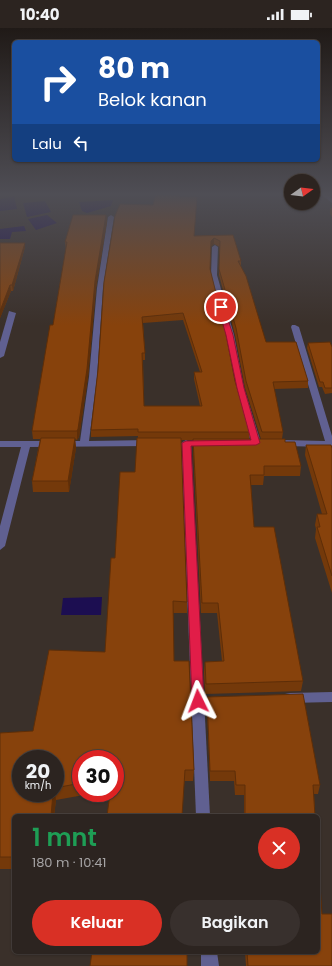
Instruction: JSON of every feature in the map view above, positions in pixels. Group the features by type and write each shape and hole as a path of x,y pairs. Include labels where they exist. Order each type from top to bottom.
{"street":[{"path":"84,444 93,377 100,288 107,238"},
{"path":"215,247 214,275 230,335 240,388 260,443 331,444 295,327"},
{"path":"0,356 12,313"},
{"path":"0,444 163,443"},
{"path":"186,443 203,814"},
{"path":"0,546 26,444"},
{"path":"277,698 332,697"},
{"path":"198,701 214,700"},
{"path":"209,954 210,966"}],"shaded area":[{"path":"0,238 10,238 10,239 0,239"},
{"path":"102,597 101,615 61,615 63,598"}],"building":[{"path":"66,238 102,238 95,281 87,369 78,429 77,431 32,431 50,325 53,325 67,242 65,242"},
{"path":"111,238 234,238 241,261 238,261 246,276 266,342 296,342 308,381 273,382 283,432 262,432 246,381 236,328 219,269 220,241 214,238 211,241 210,269 225,329 235,381 250,432 138,432 138,429 91,430 98,370 104,282","holes":["183,313 202,372 194,372 202,406 144,406 142,353 145,353 142,317"]},
{"path":"0,243 25,243 12,285 10,285 0,311"},
{"path":"330,342 332,347 332,388 325,388 323,382 320,382 308,343"},
{"path":"41,438 75,438 68,481 32,481"},
{"path":"137,438 181,438 187,602 173,601 174,661 189,661 194,770 185,770 182,814 107,814 109,802 124,802 124,750 72,750 72,785 64,786 64,750 12,750 12,802 52,802 51,814 12,814 12,857 0,857 0,733 33,731 49,650 105,652 111,558 115,558 120,472 135,472"},
{"path":"193,439 285,439 285,442 295,442 301,466 264,466 264,475 250,475 254,527 274,527 303,681 206,684 205,662 224,661 218,603 202,603"},
{"path":"306,445 331,445 332,448 332,576 317,527 320,527 317,514 327,514"},
{"path":"303,694 320,785 313,785 315,814 245,814 245,785 236,785 235,771 210,771 207,697"},
{"path":"320,884 322,914 332,914 332,966 248,966 247,954 320,954"},
{"path":"92,954 187,954 187,966 90,966"}],"route":[{"path":"198,701 186,443 256,443 240,388 230,335 221,307"}]}
